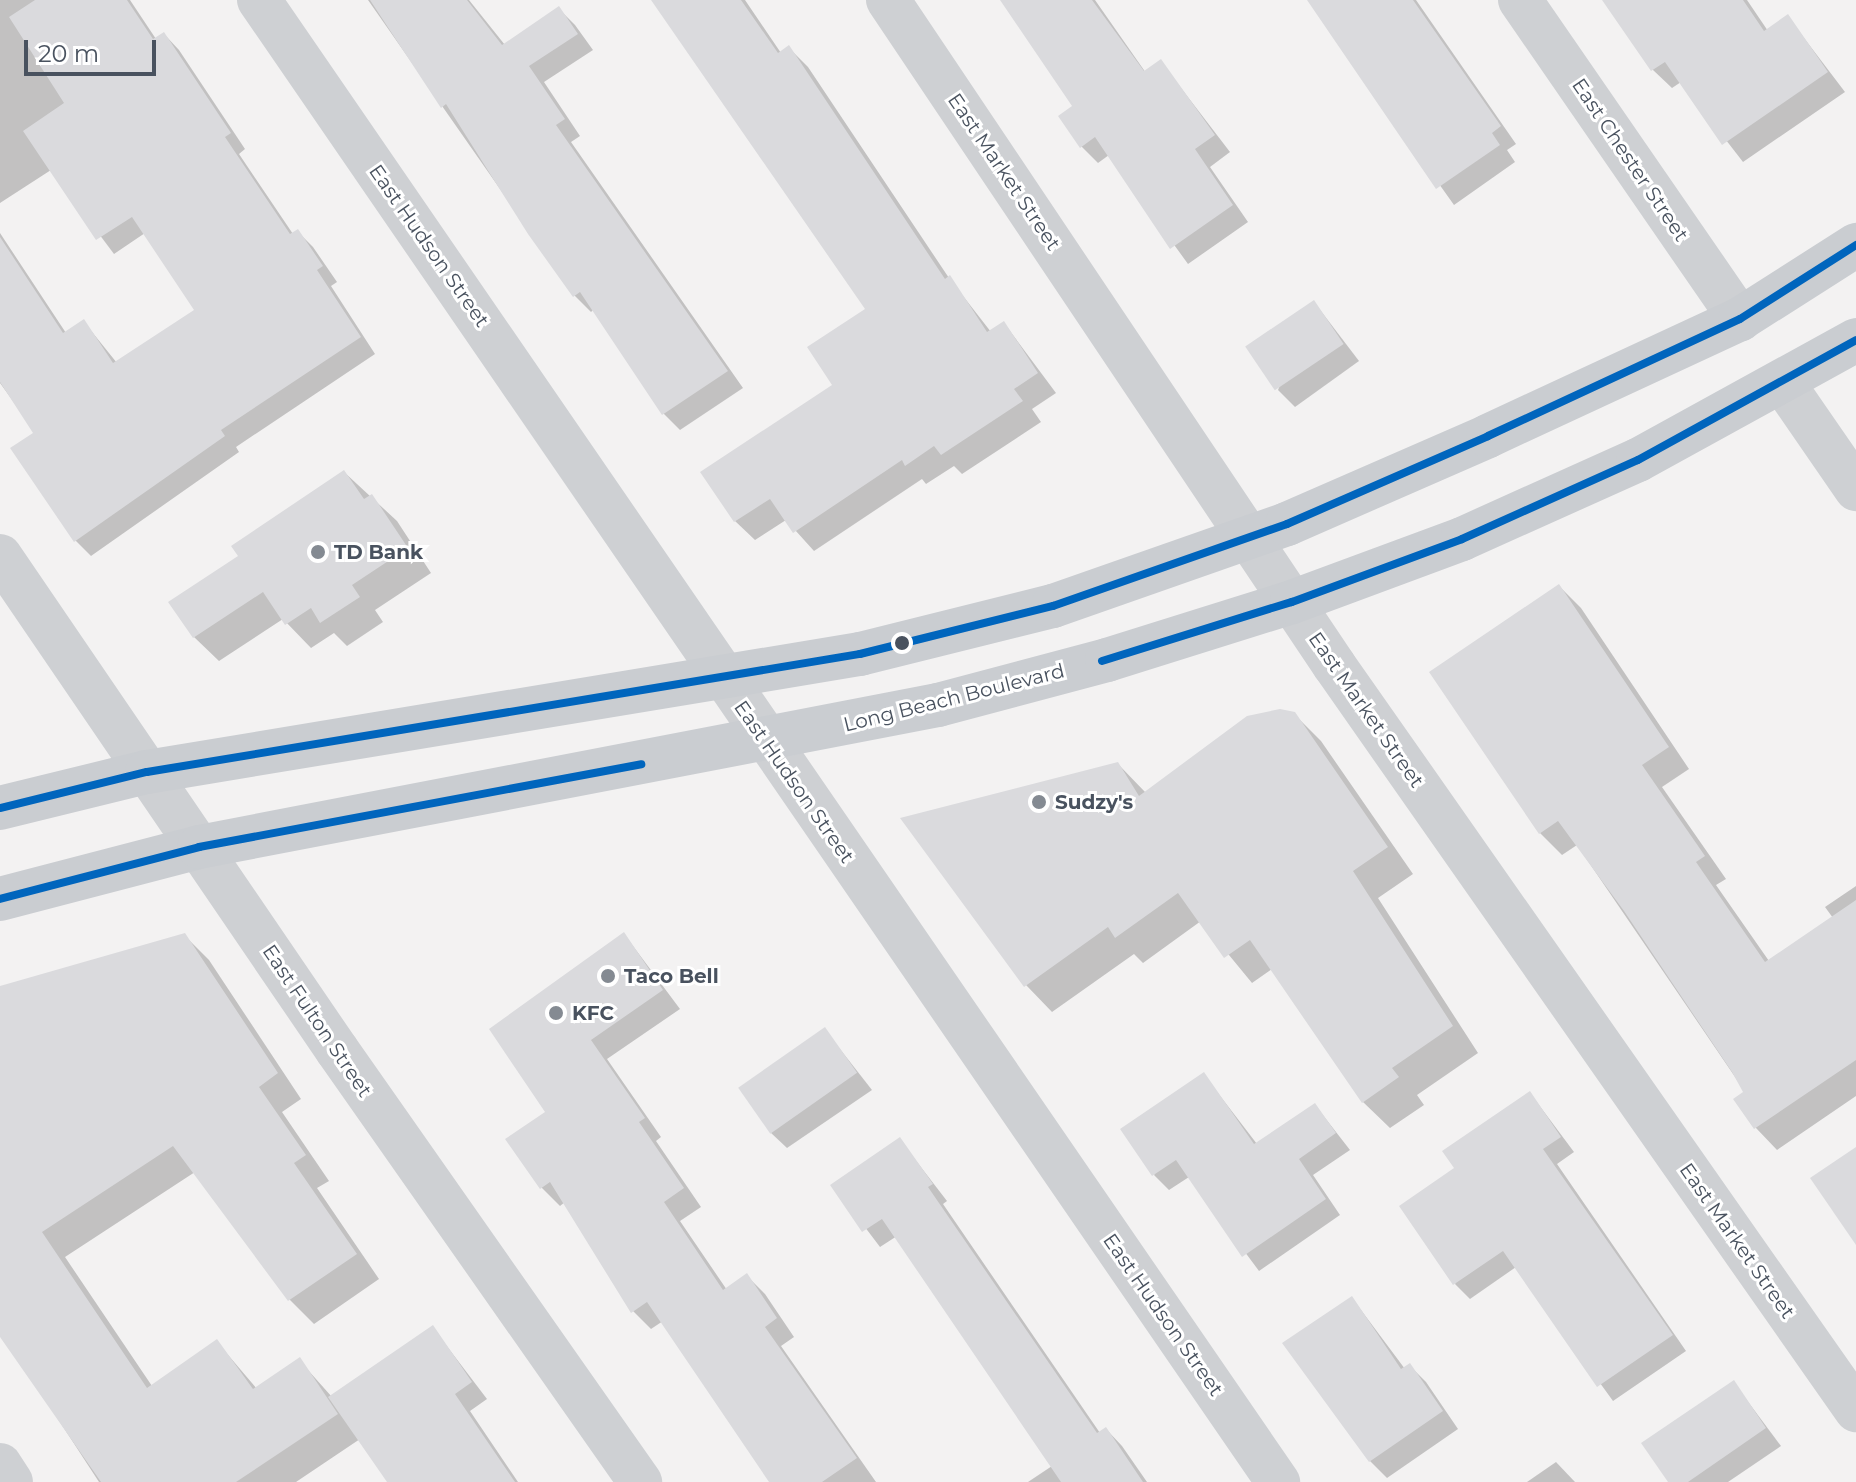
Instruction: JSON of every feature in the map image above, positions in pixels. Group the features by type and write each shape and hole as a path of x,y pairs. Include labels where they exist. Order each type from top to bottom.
{"main road":[{"path":"0,808 147,772 723,680 860,654 1053,606 1250,537 1488,436 1740,319 1856,245"},
{"name":"Long Beach Boulevard","path":"0,899 199,847 766,740 953,701 1292,602 1462,539 1638,460 1783,383 1856,340"}],"street":[{"name":"East Hudson Street","path":"259,0 723,680 1278,1482"},
{"name":"East Market Street","path":"888,0 1292,602 1856,1410"},
{"name":"East Chester Street","path":"1520,0 1740,319"},
{"path":"1783,383 1856,489"},
{"name":"East Fulton Street","path":"0,556 640,1482"},
{"path":"0,1465 11,1482"}],"building":[{"path":"35,0 127,0 153,39 164,32 231,133 225,137 290,234 298,229 323,266 317,270 361,337 221,430 225,436 74,542 10,448 33,433 0,382 0,237 63,333 84,319 113,363 194,310 132,217 96,240 23,131 64,103 9,17"},
{"path":"370,0 467,0 502,45 559,6 578,34 529,66 565,119 556,125 728,371 662,415 580,292 573,297 528,234 446,104 441,108"},
{"path":"651,0 741,0 778,53 789,45 945,279 950,275 987,332 1004,321 1038,373 1014,389 1023,401 941,455 934,446 905,466 902,460 793,533 770,499 734,522 700,472 832,385 807,347 865,309"},
{"path":"1000,0 1092,0 1144,71 1161,59 1215,135 1195,149 1233,205 1170,249 1095,137 1080,148 1058,116 1072,106"},
{"path":"1307,0 1413,0 1501,126 1492,133 1500,145 1436,189"},
{"path":"1602,0 1743,0 1764,31 1788,14 1828,72 1722,145 1665,62 1651,71"},
{"path":"1314,300 1344,344 1275,390 1245,346"},
{"name":"TD Bank","path":"344,470 364,499 372,494 408,548 352,585 360,597 320,623 311,608 285,625 263,592 193,638 168,602 238,556 231,546"},
{"path":"1559,584 1669,747 1642,765 1705,856 1696,862 1765,962 1856,900 1856,1060 1754,1129 1733,1099 1743,1092 1732,1072 1624,911 1558,821 1539,834 1429,672"},
{"path":"1280,709 1295,712 1388,847 1353,871 1453,1026 1392,1068 1399,1077 1362,1103 1250,940 1224,958 1178,893 1115,938 1108,927 1024,987 900,818 1118,762 1139,796 1247,716"},
{"path":"624,932 663,990 591,1040 645,1118 639,1122 684,1188 664,1202 723,1290 747,1273 777,1318 765,1327 857,1458 822,1482 769,1482 647,1302 631,1313 550,1182 540,1189 505,1139 545,1112 489,1029"},
{"path":"185,933 278,1073 259,1087 306,1155 294,1163 357,1254 288,1301 173,1146 42,1232 147,1388 217,1339 253,1389 300,1357 338,1414 236,1482 101,1482 0,1337 0,986"},
{"path":"825,1027 857,1073 770,1134 738,1088"},
{"path":"1204,1072 1254,1144 1315,1103 1336,1133 1299,1159 1326,1199 1242,1257 1176,1160 1152,1176 1120,1129"},
{"path":"1530,1091 1561,1137 1543,1149 1673,1335 1597,1387 1503,1251 1453,1285 1399,1206 1454,1168 1442,1151"},
{"path":"900,1137 933,1184 928,1187 1097,1433 1106,1427 1143,1482 1061,1482 882,1219 862,1232 830,1185"},
{"path":"1856,1147 1856,1245 1810,1178"},
{"path":"1352,1296 1401,1369 1410,1363 1443,1411 1369,1462 1282,1343"},
{"path":"433,1325 472,1382 455,1394 515,1482 387,1482 328,1397"},
{"path":"1734,1380 1766,1428 1688,1482 1668,1482 1641,1443"}],"transit line":[{"path":"0,808 147,772 860,654 1053,606 1287,524 1488,436 1740,319 1856,245"},
{"path":"1102,661 1292,602 1462,539 1638,460 1856,340"},
{"path":"0,899 199,847 641,764"}],"place":[{"name":"TD Bank","path":"318,552"},
{"name":"Sudzy's","path":"1039,802"},
{"name":"Taco Bell","path":"608,976"},
{"name":"KFC","path":"556,1013"}]}
